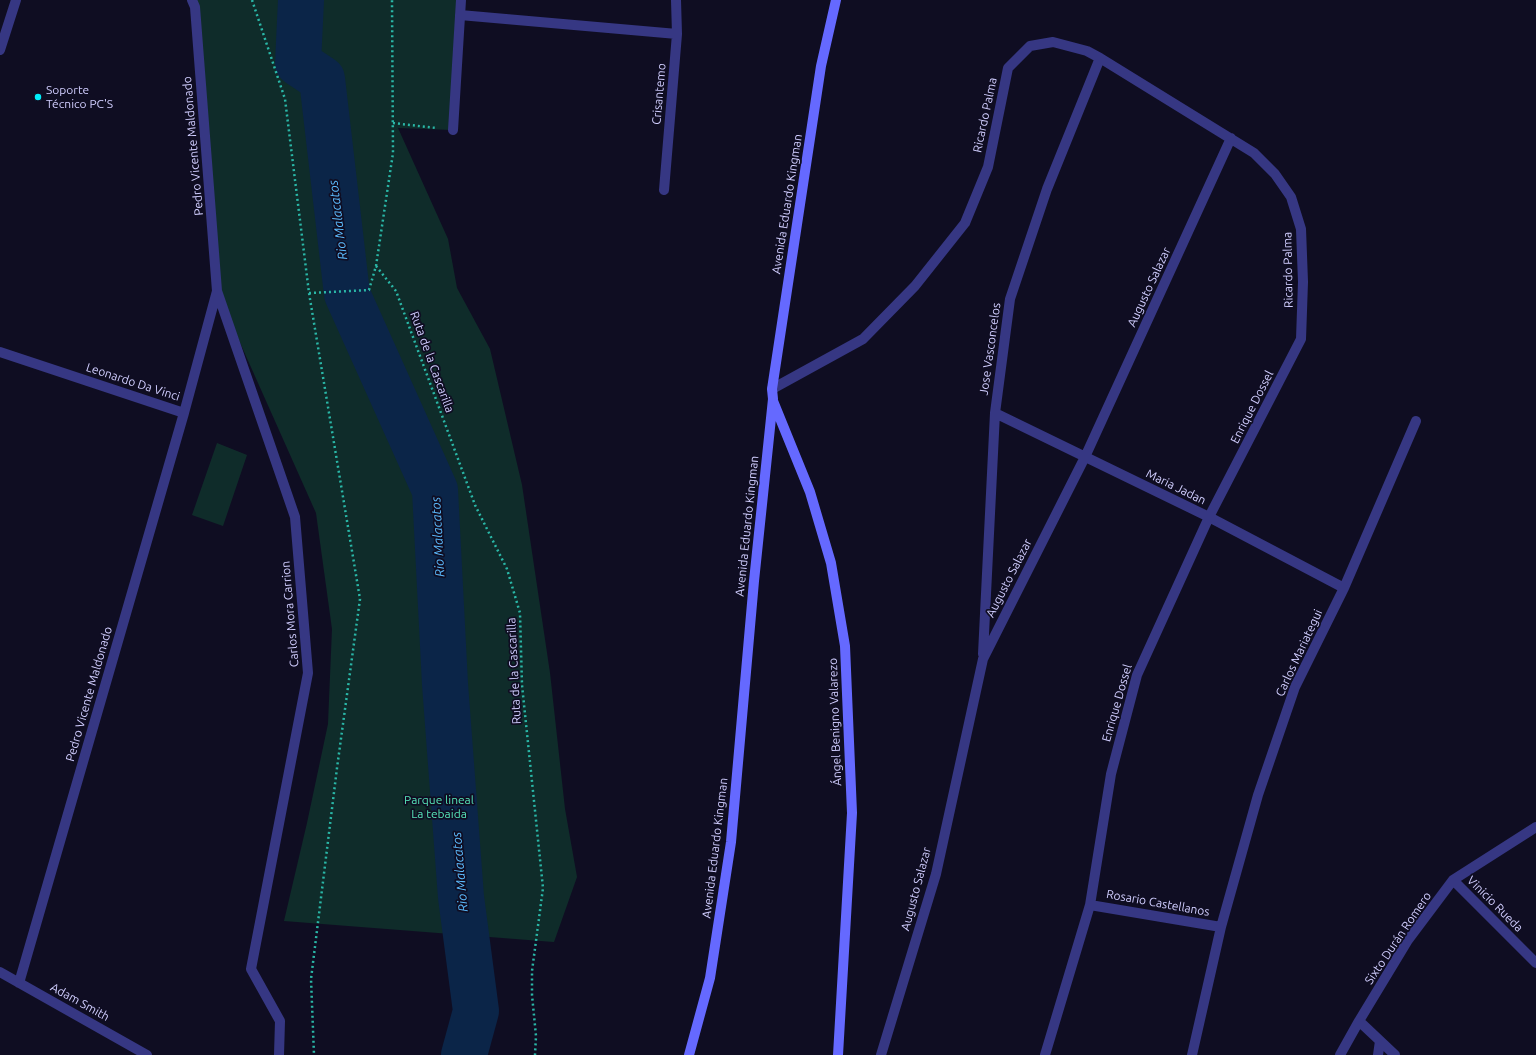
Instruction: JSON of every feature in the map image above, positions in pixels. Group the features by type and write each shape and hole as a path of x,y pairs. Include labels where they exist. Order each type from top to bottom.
{"main road":[{"name":"Avenida Eduardo Kingman","path":"689,1055 710,978 731,842 772,394 820,66 836,0"},
{"name":"Ángel Benigno Valarezo","path":"772,394 810,492 831,563 845,646 852,813 838,1055"}],"street":[{"path":"0,50 16,0"},
{"name":"Pedro Vicente Maldonado","path":"192,0 195,8 217,291"},
{"path":"453,130 461,0"},
{"name":"Crisantemo","path":"664,190 677,34 676,0"},
{"path":"460,16 677,34"},
{"name":"Ricardo Palma","path":"772,394 863,339 915,286 965,223 988,167 1008,68 1030,46 1054,42 1087,51 1100,58 1254,153 1275,174 1291,198 1301,229 1303,282 1301,339"},
{"name":"Jose Vasconcelos","path":"983,659 995,413 1010,299 1047,189 1100,58"},
{"name":"Augusto Salazar","path":"881,1055 936,874 983,659 1085,457 1231,138"},
{"name":"Leonardo Da Vinci","path":"0,352 184,412 217,291"},
{"name":"Carlos Mora Carrion","path":"217,291 295,517 308,666 308,673 251,968 280,1021 279,1055"},
{"name":"Enrique Dossel","path":"1045,1055 1090,905 1111,774 1137,675 1209,517 1301,339"},
{"name":"Pedro Vicente Maldonado","path":"19,982 184,412"},
{"name":"Maria Jadan","path":"995,413 1209,517 1344,588"},
{"name":"Carlos Mariategui","path":"1192,1055 1221,927 1258,795 1295,687 1344,588 1416,421"},
{"name":"Sixto Durán Romero","path":"1340,1055 1408,940 1453,880 1536,827"},
{"name":"Vinicio Rueda","path":"1453,880 1536,963"},
{"name":"Rosario Castellanos","path":"1090,905 1221,927"},
{"name":"Adam Smith","path":"0,972 148,1055"},
{"path":"1359,1021 1395,1055"},
{"path":"1378,1055 1380,1041"}],"path":[{"path":"252,0 285,99 309,293 360,599 311,979 314,1055"},
{"path":"309,293 369,290 376,266 393,153 392,0"},
{"path":"393,123 453,130"},
{"name":"Ruta de la Cascarilla","path":"376,266 396,291 475,505 507,569 520,613 522,685 543,888 532,971 532,995 536,1036 535,1055"}],"green space":[{"name":"Parque lineal La tebaida","path":"192,0 461,0 453,130 398,128 448,239 457,288 490,349 522,485 550,673 565,809 577,877 554,942 284,921 328,724 332,629 316,513 217,291"},
{"path":"217,443 247,455 223,526 192,515"}],"waterway":[{"name":"Rio Malacatos","path":"301,0 298,63 322,79 347,294 435,490 445,684 461,897 476,1011 464,1055"}],"place":[{"name":"Soporte Técnico PC'S","path":"38,97"}]}
